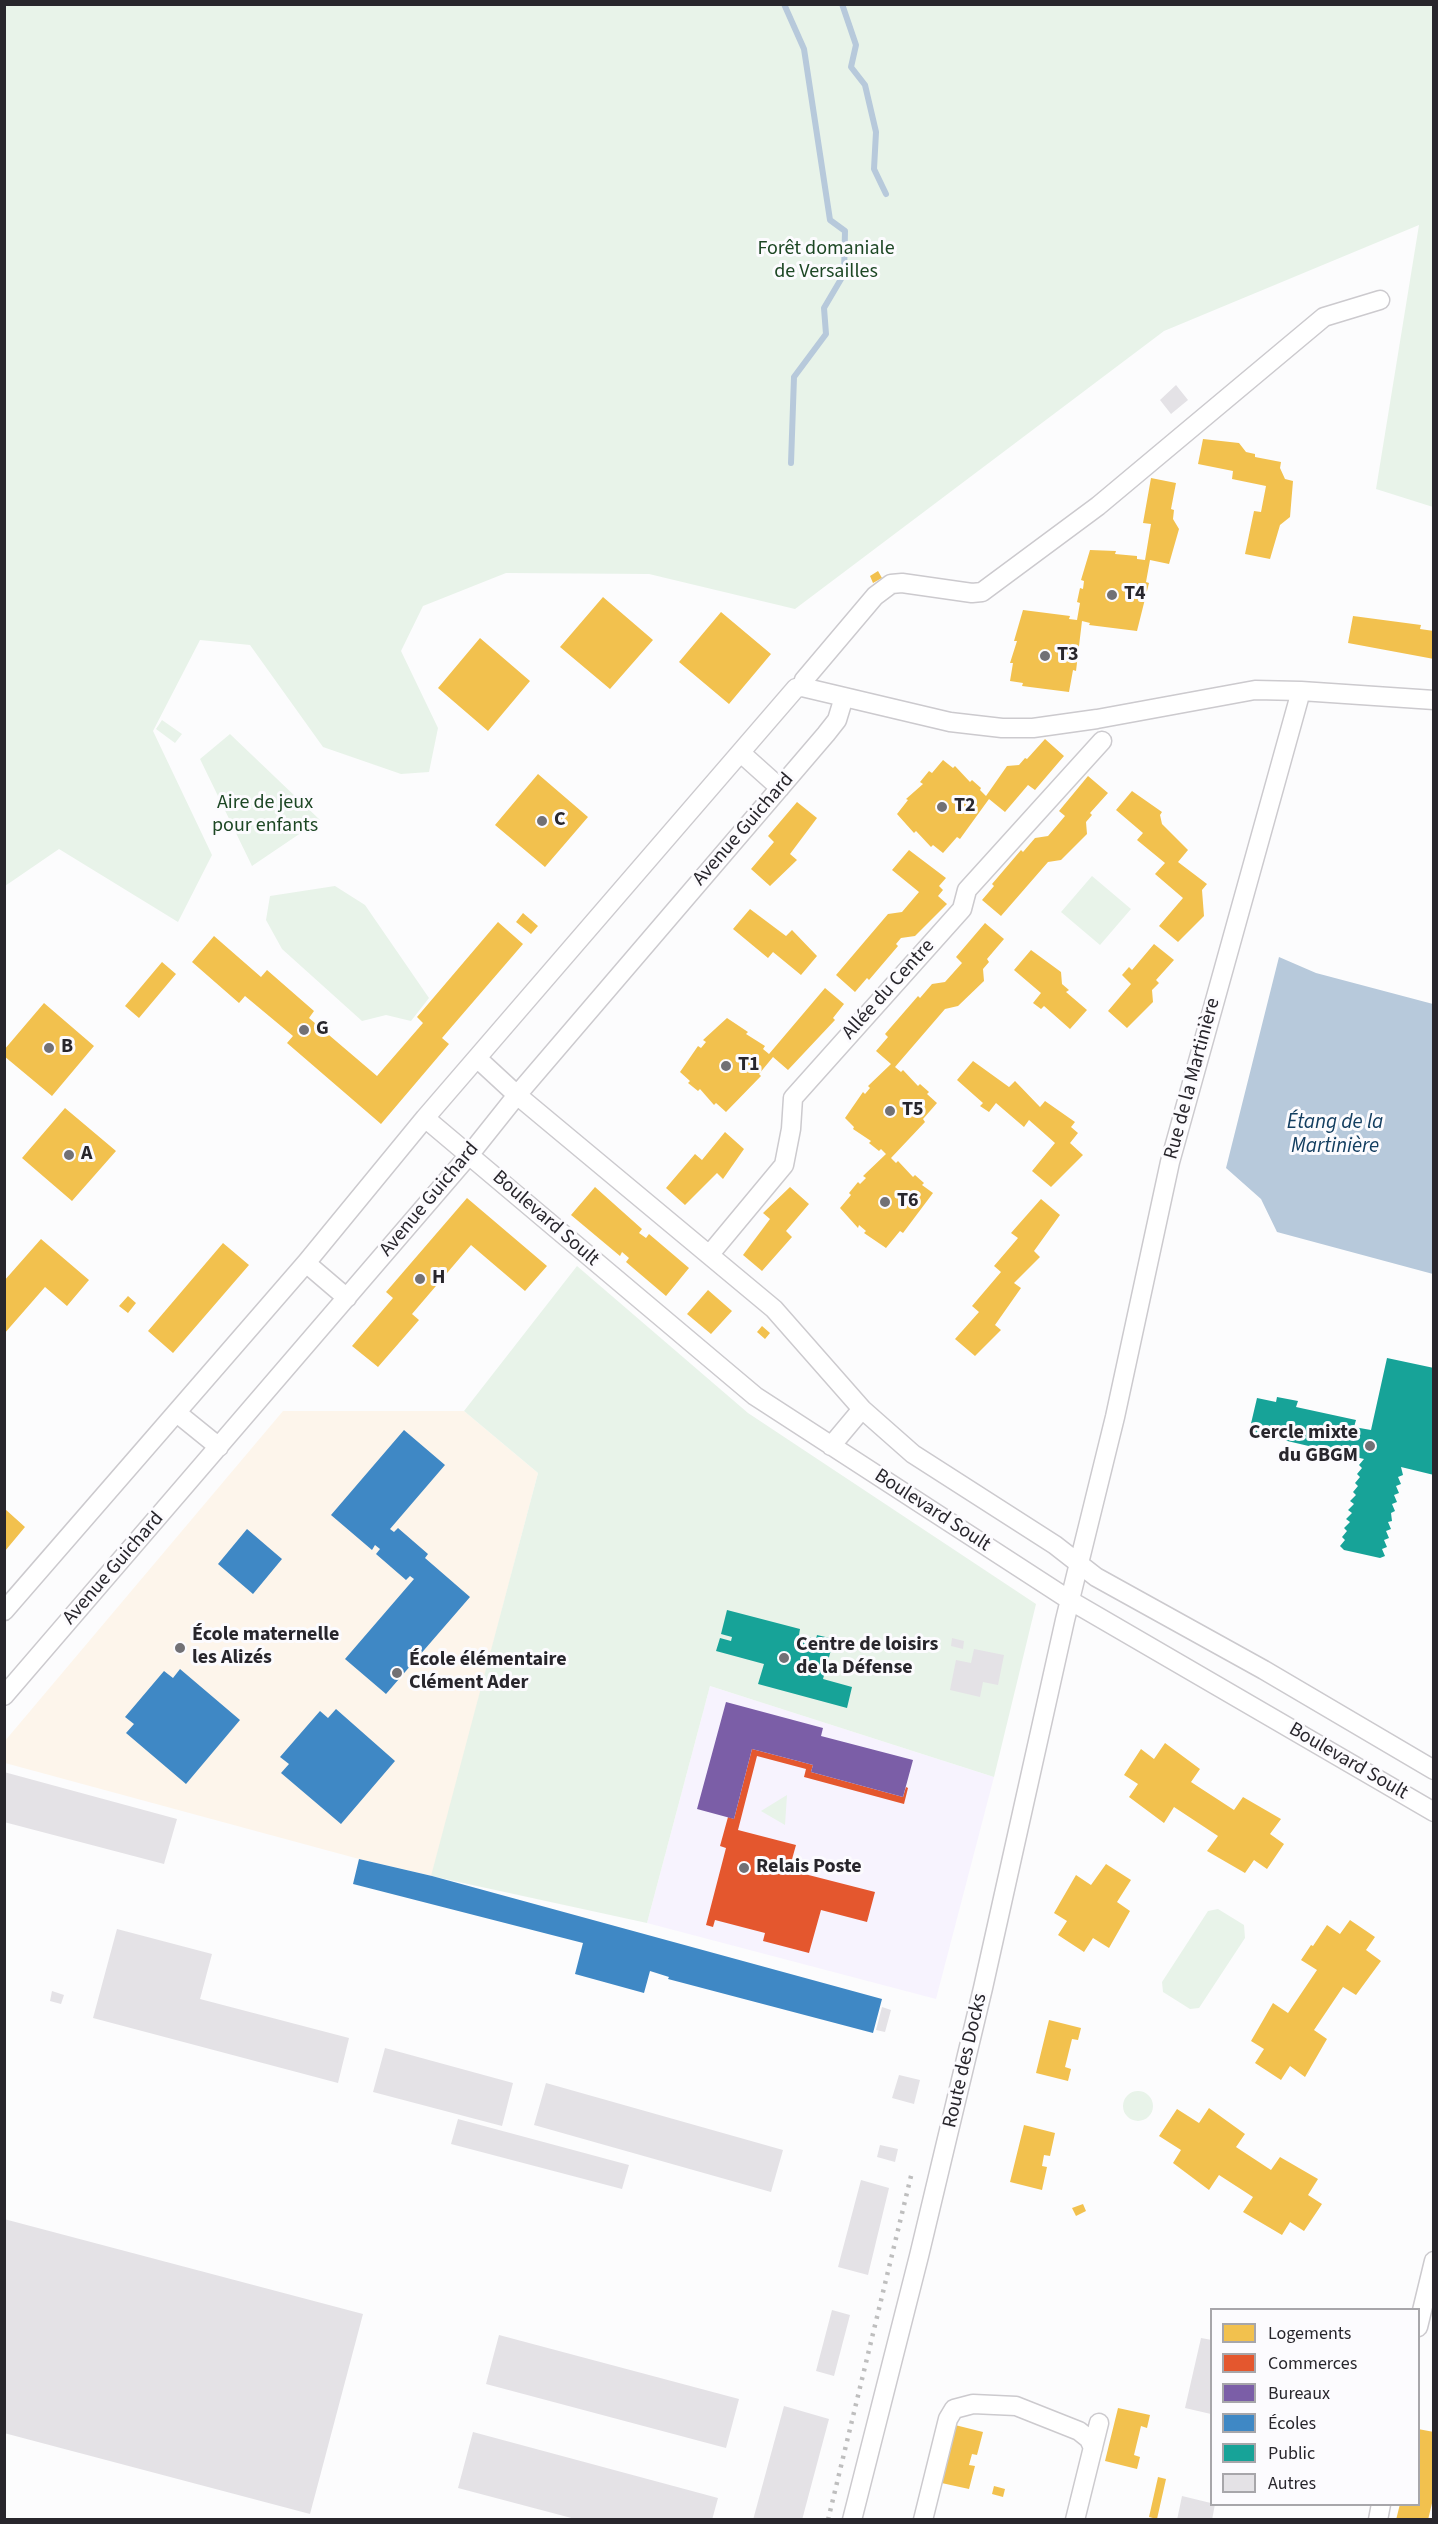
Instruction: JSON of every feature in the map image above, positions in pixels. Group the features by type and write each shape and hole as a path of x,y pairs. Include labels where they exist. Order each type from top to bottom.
{"street":[{"path":"802,687 804,680 875,596 891,584 902,583 972,593 982,592 1098,506 1324,317 1380,300"},
{"path":"4,1611 306,1263 425,1118 796,688 802,687 950,722 1022,728 1097,719 1255,690 1434,700"},
{"name":"Rue de la Martinière","path":"1071,1601 1115,1417 1170,1162 1301,691"},
{"name":"Avenue Guichard","path":"4,1696 347,1298 780,788 837,720 844,697"},
{"name":"Allée du Centre","path":"710,1254 784,1165 791,1129 793,1098 962,909 968,890 1102,741"},
{"path":"741,753 780,788"},
{"name":"Boulevard Soult","path":"478,1059 517,1095 710,1254 774,1310 862,1409 913,1454 1055,1545 1079,1566 1264,1670 1434,1770"},
{"name":"Boulevard Soult","path":"425,1118 755,1396 1071,1601 1434,1812"},
{"path":"306,1263 347,1298"},
{"path":"831,1446 862,1409"},
{"path":"177,1413 219,1447"},
{"name":"Route des Docks","path":"852,2520 920,2256 1071,1601"},
{"path":"1420,2323 1434,2261"},
{"path":"923,2520 948,2419 954,2409 973,2404 1016,2406 1079,2431 1089,2439 1093,2448"},
{"path":"1075,2520 1099,2423"}],"shaded area":[{"path":"283,1411 464,1411 538,1473 432,1876 359,1859 5,1763 4,1742"},
{"path":"710,1686 994,1777 936,1999 647,1923"}],"green space":[{"name":"Forêt domaniale de Versailles","path":"5,4 1433,5 1433,507 1376,489 1419,225 1164,331 795,609 649,574 506,573 423,606 401,651 438,728 429,772 401,774 323,747 250,645 200,640 153,731 212,855 178,922 59,849 5,886"},
{"path":"162,720 182,734 175,743 156,729"},
{"name":"Aire de jeux pour enfants","path":"230,734 320,820 252,866 200,759"},
{"path":"1092,876 1131,909 1100,945 1061,912"},
{"path":"335,886 365,905 429,998 411,1021 386,1015 362,1021 282,949 266,920 270,896"},
{"path":"577,1266 748,1413 1036,1604 994,1777 710,1686 647,1923 431,1876 538,1473 464,1411"},
{"path":"787,1795 785,1825 761,1811"},
{"path":"1218,1909 1244,1925 1245,1938 1199,2008 1190,2009 1163,1992 1162,1982 1208,1911"},
{"path":"1138,2091 1149,2095 1153,2106 1149,2117 1138,2121 1127,2117 1123,2106 1127,2095"}],"water":[{"name":"Étang de la Martinière","path":"1279,957 1316,973 1433,1004 1433,1274 1277,1232 1261,1199 1226,1168"}],"building: Logements":[{"path":"1203,439 1239,443 1246,452 1255,454 1255,457 1281,462 1280,468 1285,479 1293,481 1290,517 1280,525 1270,559 1245,554 1254,511 1261,512 1266,486 1232,479 1233,471 1198,464"},
{"path":"1151,478 1176,483 1171,509 1174,510 1173,519 1179,529 1169,564 1150,560 1146,582 1149,583 1137,631 1089,625 1090,623 1082,621 1076,671 1073,670 1069,692 1022,686 1023,683 1010,681 1013,663 1010,663 1017,641 1014,641 1023,610 1070,616 1069,619 1077,620 1080,603 1077,602 1084,581 1081,580 1090,550 1116,551 1115,554 1137,556 1137,559 1145,560 1151,524 1143,523"},
{"path":"878,571 882,578 873,583 870,576"},
{"path":"603,597 653,640 610,689 560,647"},
{"path":"721,612 771,654 729,704 679,662"},
{"path":"1353,616 1421,625 1420,629 1434,631 1434,659 1348,643"},
{"path":"480,638 530,681 488,731 438,688"},
{"name":"T2","path":"1045,739 1064,756 1035,790 1028,785 1005,812 989,799 960,839 957,837 943,853 933,845 931,847 916,831 914,833 897,814 908,800 906,799 923,784 920,782 929,771 932,773 943,760 953,768 955,766 970,782 972,780 986,796 1007,766 1019,765"},
{"name":"C","path":"538,774 588,817 545,867 495,825"},
{"path":"1088,776 1108,793 1090,813 1092,815 1086,822 1087,834 1061,860 1048,862 1001,916 982,900 994,886 992,884 1021,850 1023,852 1035,838 1048,836 1065,816 1059,811"},
{"path":"1132,791 1162,812 1160,815 1162,824 1188,850 1178,862 1207,884 1202,890 1204,916 1178,942 1159,926 1183,898 1155,874 1165,863 1137,840 1143,833 1116,810"},
{"path":"797,802 817,818 790,854 797,860 770,886 751,869 774,842 768,836"},
{"path":"909,850 946,878 939,886 943,890 938,896 947,904 915,936 901,938 896,944 898,946 869,980 867,978 855,992 836,975 888,914 902,912 919,892 892,870"},
{"path":"750,909 786,936 792,930 817,956 801,975 773,952 768,958 733,929"},
{"path":"523,913 538,926 531,934 516,922"},
{"name":"G","path":"498,922 523,944 442,1038 449,1044 381,1124 287,1043 293,1036 245,996 239,1003 192,962 214,936 261,977 267,970 314,1011 309,1018 377,1076 423,1023 417,1017"},
{"path":"985,923 1004,939 987,959 989,962 983,969 984,981 958,1006 945,1009 895,1067 901,1072 903,1070 918,1086 920,1084 937,1103 923,1119 925,1122 891,1158 896,1163 898,1161 913,1177 915,1175 924,1183 922,1185 933,1193 903,1233 900,1231 886,1248 864,1233 866,1231 859,1225 858,1228 840,1208 858,1182 860,1184 866,1178 863,1176 886,1154 881,1149 879,1151 869,1143 871,1141 853,1129 854,1127 845,1118 863,1092 865,1094 870,1088 868,1086 891,1064 876,1051 888,1037 885,1034 918,996 920,998 932,984 945,982 962,963 956,957"},
{"path":"1154,944 1174,960 1156,980 1159,983 1152,990 1153,1002 1127,1028 1108,1011 1131,984 1122,975 1129,967 1132,970"},
{"path":"1031,950 1061,972 1062,984 1069,990 1066,992 1087,1010 1070,1029 1044,1006 1041,1009 1033,1003 1041,993 1014,970"},
{"path":"162,962 176,974 139,1018 125,1006"},
{"name":"T1","path":"825,988 844,1004 833,1018 835,1020 788,1070 773,1057 759,1074 761,1076 726,1112 716,1103 714,1105 700,1089 698,1091 688,1083 690,1081 680,1072 698,1046 701,1048 706,1042 703,1040 727,1018 765,1046 763,1049 769,1054"},
{"name":"B","path":"44,1003 94,1046 52,1096 4,1056 4,1050"},
{"path":"973,1061 1009,1087 1015,1081 1040,1107 1045,1101 1075,1122 1071,1127 1078,1133 1070,1143 1083,1155 1051,1187 1032,1171 1055,1143 1029,1120 1024,1127 996,1103 989,1112 980,1106 983,1103 957,1080"},
{"name":"A","path":"65,1108 116,1151 72,1201 22,1158"},
{"path":"725,1132 744,1149 723,1179 717,1173 685,1205 666,1188 695,1154 702,1160"},
{"path":"595,1187 642,1229 639,1233 646,1238 649,1234 689,1268 666,1296 626,1262 629,1258 622,1252 620,1256 571,1215"},
{"path":"790,1187 809,1204 786,1231 792,1237 762,1271 743,1255 770,1219 763,1213"},
{"name":"H","path":"467,1198 547,1266 525,1291 471,1245 412,1314 419,1320 378,1367 352,1346 393,1298 386,1292"},
{"path":"1041,1199 1060,1215 1034,1251 1040,1257 1014,1283 1021,1288 995,1325 1001,1330 975,1356 955,1339 979,1312 972,1306 1001,1272 994,1266 1018,1238 1011,1233"},
{"path":"41,1239 89,1280 67,1306 45,1287 4,1334 4,1281"},
{"path":"223,1243 249,1265 173,1353 148,1331"},
{"path":"708,1290 732,1311 711,1334 687,1314"},
{"path":"128,1296 136,1303 128,1313 119,1306"},
{"path":"762,1326 770,1333 765,1339 757,1332"},
{"path":"5,1509 25,1527 5,1551"},
{"path":"1165,1743 1200,1769 1191,1782 1234,1810 1243,1797 1281,1819 1270,1834 1284,1844 1267,1869 1254,1860 1245,1873 1207,1851 1218,1836 1174,1807 1164,1823 1129,1797 1138,1784 1124,1775 1141,1749 1154,1759"},
{"path":"1106,1864 1131,1880 1117,1902 1130,1911 1109,1948 1093,1938 1084,1952 1058,1935 1067,1921 1054,1913 1076,1875 1091,1885"},
{"path":"1350,1920 1375,1937 1366,1950 1381,1961 1356,1995 1343,1987 1314,2030 1327,2039 1305,2077 1290,2066 1281,2080 1255,2063 1264,2049 1251,2041 1273,2003 1288,2013 1317,1970 1301,1960 1327,1925 1340,1934"},
{"path":"1049,2020 1081,2028 1078,2040 1072,2039 1065,2067 1071,2069 1068,2081 1036,2073"},
{"path":"1209,2108 1245,2134 1236,2147 1271,2170 1280,2157 1318,2179 1308,2195 1322,2204 1304,2231 1290,2222 1282,2235 1243,2212 1253,2197 1219,2175 1209,2190 1173,2163 1181,2150 1159,2136 1177,2109 1199,2123"},
{"path":"1024,2125 1055,2133 1050,2156 1044,2155 1042,2166 1047,2167 1042,2190 1010,2182"},
{"path":"1083,2204 1086,2211 1076,2216 1072,2208"},
{"path":"1118,2408 1150,2415 1147,2428 1141,2426 1134,2455 1140,2457 1137,2469 1105,2461"},
{"path":"951,2424 983,2432 977,2455 972,2454 969,2465 975,2466 969,2489 937,2482"},
{"path":"1420,2429 1434,2432 1434,2495 1428,2520 1396,2520 1400,2506 1420,2506"},
{"path":"1158,2477 1166,2479 1157,2519 1149,2517"},
{"path":"994,2486 1005,2489 1003,2497 992,2494"}],"building: Commerces":[{"path":"752,1749 813,1765 811,1772 903,1797 906,1787 908,1788 904,1804 804,1777 806,1769 757,1756 738,1830 796,1845 789,1870 875,1892 867,1922 821,1910 809,1953 763,1941 765,1933 715,1920 713,1927 706,1925 726,1848 720,1846 728,1817 734,1819"}],"building: Bureaux":[{"path":"726,1702 823,1728 821,1736 913,1760 903,1797 811,1772 813,1765 752,1749 734,1819 697,1809"}],"building: Écoles":[{"path":"404,1430 445,1465 390,1529 394,1532 398,1528 428,1554 425,1558 470,1597 386,1694 345,1659 414,1579 410,1576 406,1580 376,1554 380,1549 375,1545 372,1550 331,1515"},
{"path":"247,1529 282,1559 253,1594 218,1564"},
{"path":"180,1669 240,1720 186,1784 126,1733 134,1724 125,1717 164,1671 173,1678"},
{"path":"336,1709 395,1761 341,1824 281,1773 289,1764 280,1757 320,1711 328,1718"},
{"path":"359,1859 432,1876 882,1999 873,2033 668,1979 669,1977 650,1971 644,1993 575,1974 583,1943 353,1884"}],"building: Public":[{"name":"Cercle mixte du GBGM","path":"1387,1358 1434,1368 1434,1475 1401,1467 1403,1475 1398,1477 1401,1484 1396,1486 1399,1493 1394,1495 1397,1502 1392,1504 1395,1511 1391,1513 1392,1521 1388,1522 1391,1529 1386,1531 1389,1538 1384,1540 1387,1547 1382,1549 1385,1556 1380,1558 1344,1550 1340,1546 1345,1540 1342,1537 1347,1531 1344,1528 1350,1522 1346,1519 1352,1513 1348,1510 1354,1504 1350,1501 1356,1495 1353,1492 1358,1486 1355,1483 1360,1477 1357,1474 1362,1468 1359,1465 1364,1459 1249,1432 1257,1398 1276,1402 1277,1397 1298,1401 1296,1407 1356,1420 1354,1427 1371,1430"},
{"name":"Centre de loisirs de la Défense","path":"727,1610 800,1629 799,1635 816,1639 817,1635 834,1639 823,1679 852,1687 847,1708 758,1684 764,1664 716,1651 720,1638 731,1641 732,1637 721,1634"}],"building: Autres":[{"path":"1176,385 1188,400 1171,414 1160,400"},
{"path":"952,1638 964,1641 963,1649 951,1646"},
{"path":"974,1649 1004,1655 998,1685 983,1682 980,1697 950,1690 956,1660 971,1663"},
{"path":"4,1772 177,1819 164,1864 4,1822"},
{"path":"117,1929 212,1954 200,1999 349,2038 338,2083 93,2018"},
{"path":"52,1991 64,1995 61,2004 50,2001"},
{"path":"882,2007 891,2010 885,2032 876,2030"},
{"path":"385,2048 513,2083 502,2126 373,2092"},
{"path":"899,2075 920,2080 914,2104 892,2098"},
{"path":"546,2083 783,2150 771,2192 534,2125"},
{"path":"458,2119 629,2165 622,2189 451,2144"},
{"path":"880,2145 898,2149 895,2162 877,2157"},
{"path":"861,2180 889,2188 868,2275 838,2267"},
{"path":"4,2219 363,2314 310,2514 4,2433"},
{"path":"832,2310 850,2315 834,2376 816,2371"},
{"path":"499,2335 739,2399 726,2448 486,2384"},
{"path":"1201,2338 1210,2340 1210,2414 1185,2408"},
{"path":"784,2406 829,2419 802,2520 753,2520"},
{"path":"473,2432 718,2498 712,2520 579,2520 458,2488"},
{"path":"1182,2496 1215,2506 1212,2520 1177,2520"}],"waterway":[{"path":"784,4 804,49 830,220 845,231 844,274 824,308 826,334 794,377 791,463"},
{"path":"842,4 856,45 851,67 865,85 876,132 874,169 886,194"}],"railway":[{"path":"828,2520 912,2172"}],"place":[{"name":"T4","path":"1112,595"},
{"name":"T3","path":"1045,656"},
{"name":"T2","path":"942,807"},
{"name":"C","path":"542,821"},
{"name":"G","path":"304,1030"},
{"name":"B","path":"49,1048"},
{"name":"T1","path":"726,1066"},
{"name":"T5","path":"890,1111"},
{"name":"A","path":"69,1155"},
{"name":"T6","path":"885,1202"},
{"name":"H","path":"420,1279"},
{"name":"Cercle mixte du GBGM","path":"1370,1446"},
{"name":"École maternelle les Alizés","path":"180,1648"},
{"name":"Centre de loisirs de la Défense","path":"784,1658"},
{"name":"École élémentaire Clément Ader","path":"397,1673"},
{"name":"Relais Poste","path":"744,1868"}]}
